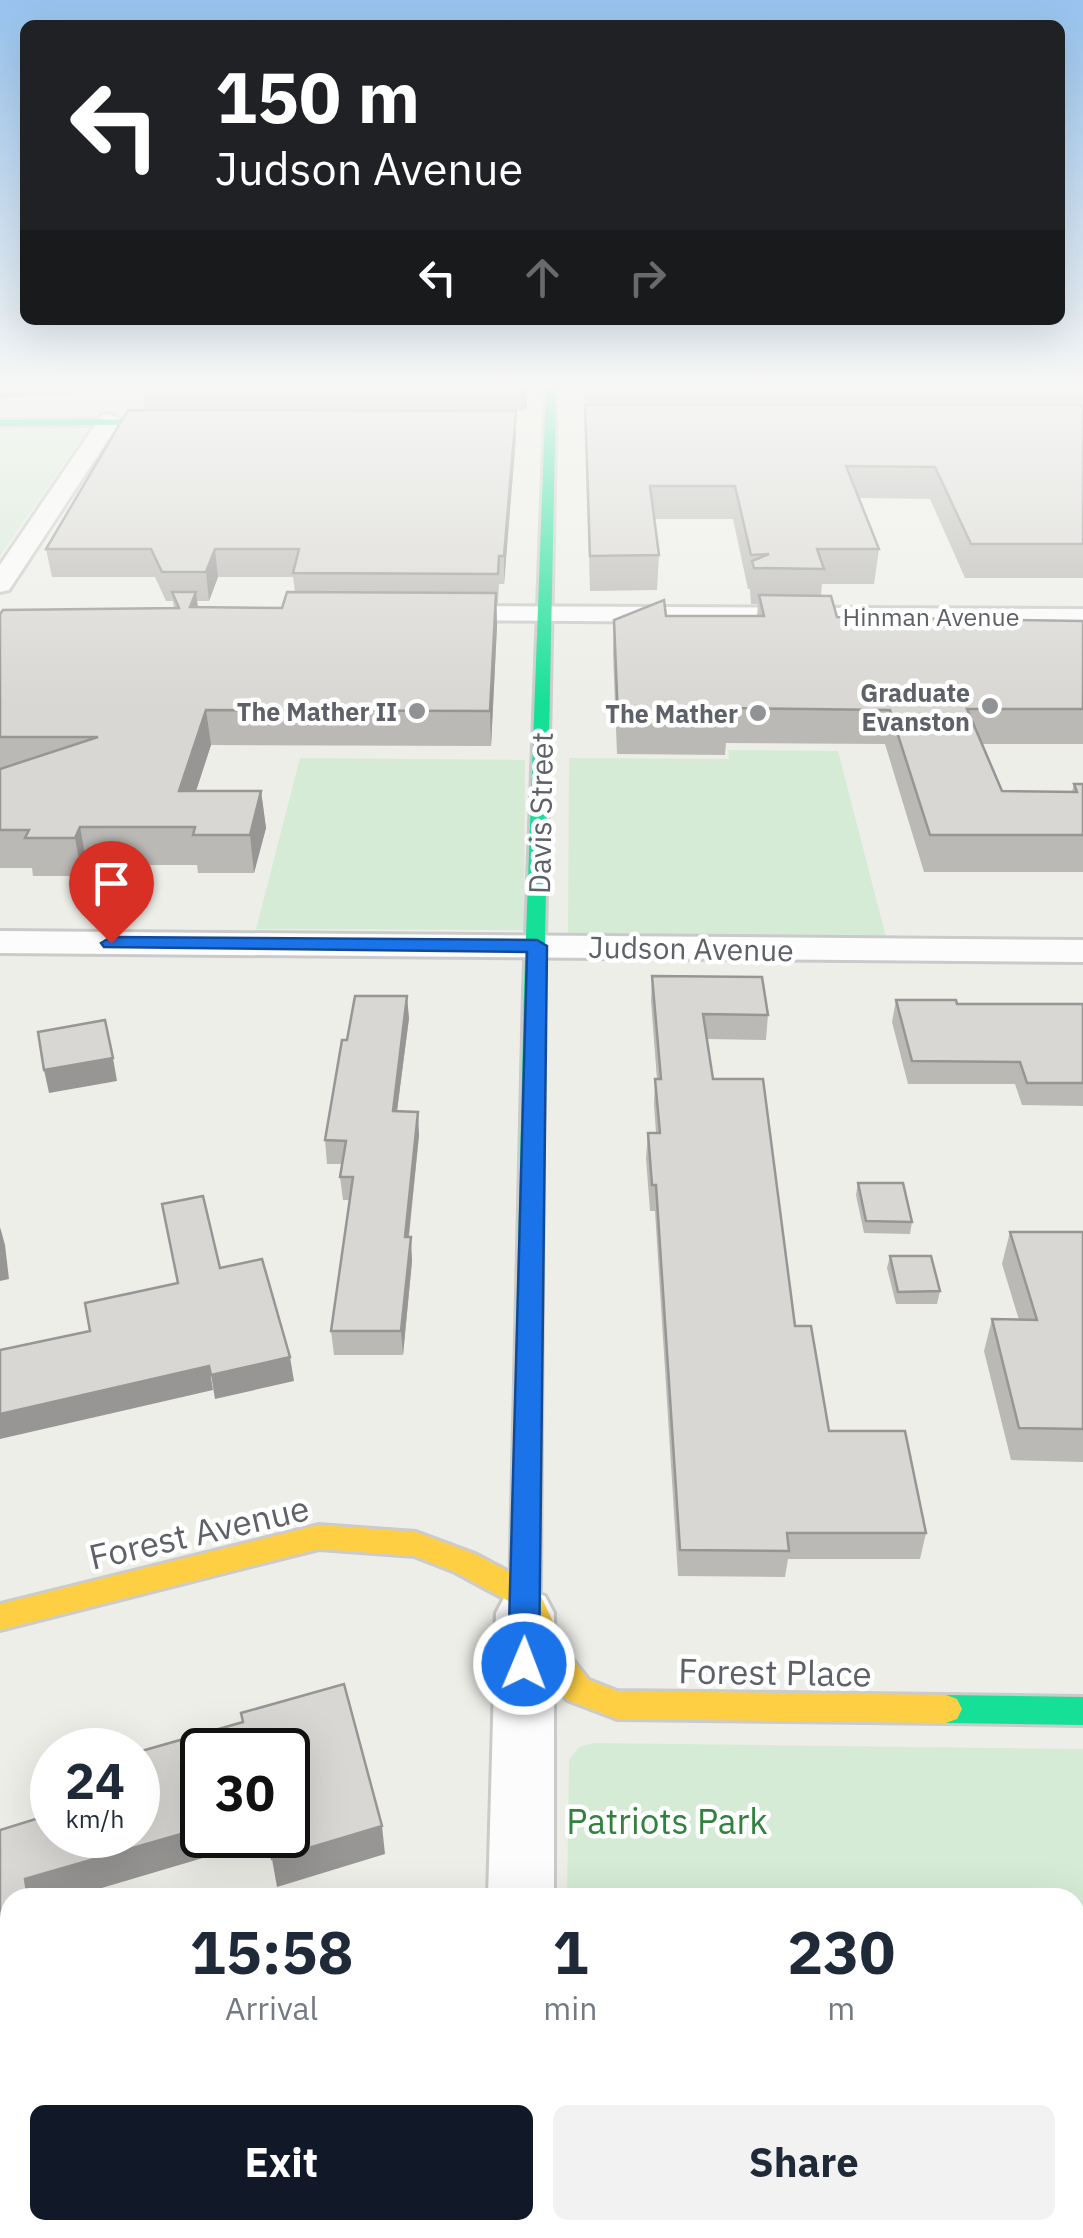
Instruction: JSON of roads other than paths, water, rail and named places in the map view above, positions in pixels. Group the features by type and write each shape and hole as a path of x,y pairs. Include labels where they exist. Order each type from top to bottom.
{"street":[{"path":"0,584 61,493"},
{"name":"Davis Street","path":"521,1888 547,493"},
{"name":"Hinman Avenue","path":"403,614 1083,616"},
{"name":"Judson Avenue","path":"0,942 1083,951"},
{"name":"Forest Avenue","path":"0,1617 319,1536 416,1544 465,1563 525,1595"},
{"name":"Forest Place","path":"525,1595 558,1665 578,1690 617,1705 1083,1711"}],"place":[{"name":"Graduate Evanston","path":"990,706"},
{"name":"The Mather II","path":"417,711"},
{"name":"The Mather","path":"758,713"}],"park label":[{"name":"Patriots Park","path":"667,1821"}]}
